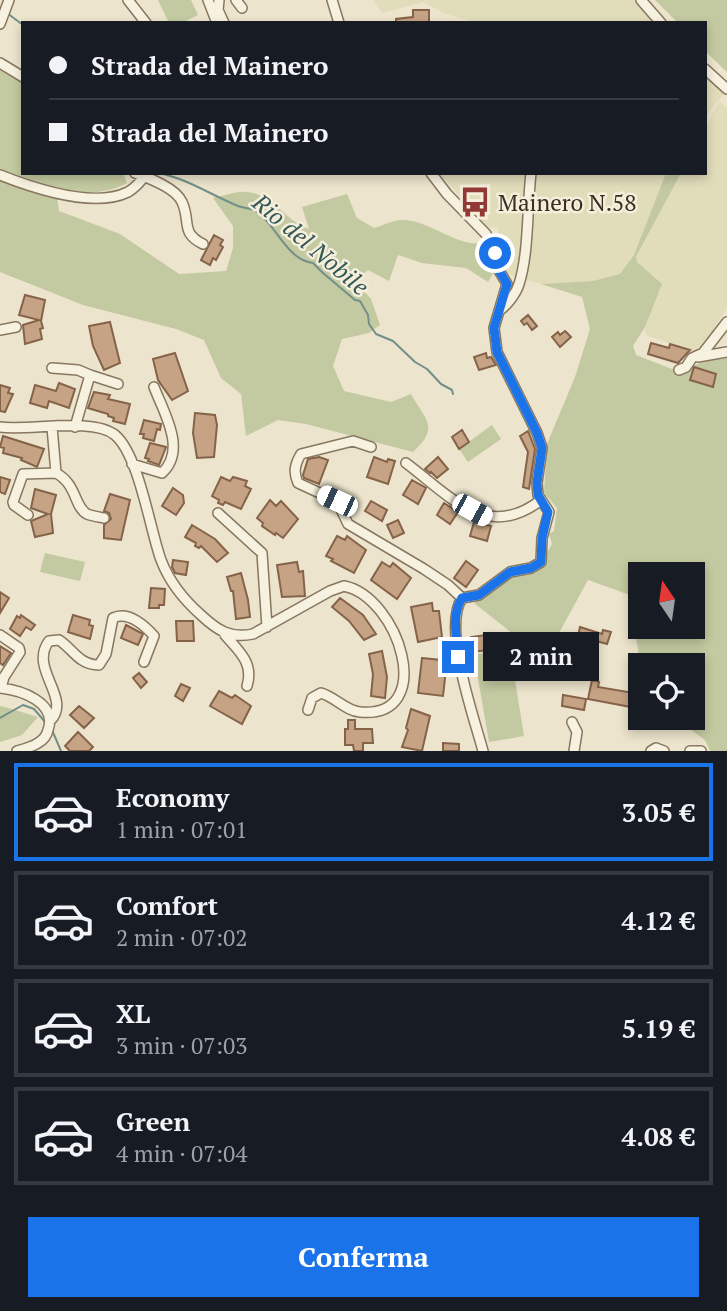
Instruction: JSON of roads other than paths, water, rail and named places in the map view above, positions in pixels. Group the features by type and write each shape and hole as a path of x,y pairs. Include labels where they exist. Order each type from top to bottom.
{"street":[{"path":"128,0 144,21"},
{"path":"208,0 216,21"},
{"path":"219,0 218,10 223,21"},
{"path":"330,0 327,6 333,21"},
{"path":"330,0 339,21"},
{"path":"640,0 659,21"},
{"path":"0,63 21,76"},
{"path":"707,71 727,89"},
{"path":"0,175 32,186 83,197 113,196 129,192 146,175 178,195 183,204 189,234 203,244"},
{"path":"433,175 486,234 495,253 497,267 507,284 494,328 497,352 542,448 538,495 548,512 542,538 541,562 531,568 510,572 479,595 462,598 457,606 455,621 458,657 483,751"},
{"path":"498,311 511,299 519,286 527,234 531,175"},
{"path":"679,369 686,367 692,358 703,353 727,322"},
{"path":"0,330 16,327"},
{"path":"692,358 727,352"},
{"path":"52,368 78,370 118,384"},
{"path":"75,427 90,375"},
{"path":"132,464 162,473 175,446 154,387"},
{"path":"0,426 98,428 115,435 121,441 143,492 160,558 168,576 189,604 224,633 246,659 250,677 247,686"},
{"path":"52,427 56,473"},
{"path":"371,447 353,441 301,454 295,468 298,483 337,501 348,524 424,569 462,598"},
{"path":"406,463 459,503 485,517 518,515 541,500"},
{"path":"28,515 13,502 23,474 56,473 65,477 71,485 80,509 104,518"},
{"path":"218,513 262,553 267,627"},
{"path":"224,633 241,637 253,634 330,591 344,586 351,587 371,602 392,628 405,660 405,678 397,698 390,705 369,712 356,712 333,697 321,693 312,698 308,710"},
{"path":"17,751 39,743 57,713 58,705 43,661 43,651 49,640 59,640 86,664 99,665 106,654 113,618 123,616 133,619 154,636 144,662"},
{"path":"0,635 19,648 20,652 0,688 14,689 41,702 48,711 49,724"},
{"path":"572,722 577,732 574,751"},
{"path":"651,751 656,748 664,751"},
{"path":"690,751 701,751"}],"waterway":[{"name":"Rio del Nobile","path":"7,13 21,24"},
{"name":"Rio del Nobile","path":"166,175 238,206 254,210 262,216 295,255 313,263 355,300 360,301 376,334 393,341 441,384 452,390 453,394"},
{"path":"0,718 23,705 34,709 46,723"},
{"path":"52,730 61,751"}],"place":[{"name":"Mainero N.58","path":"475,202"}]}
